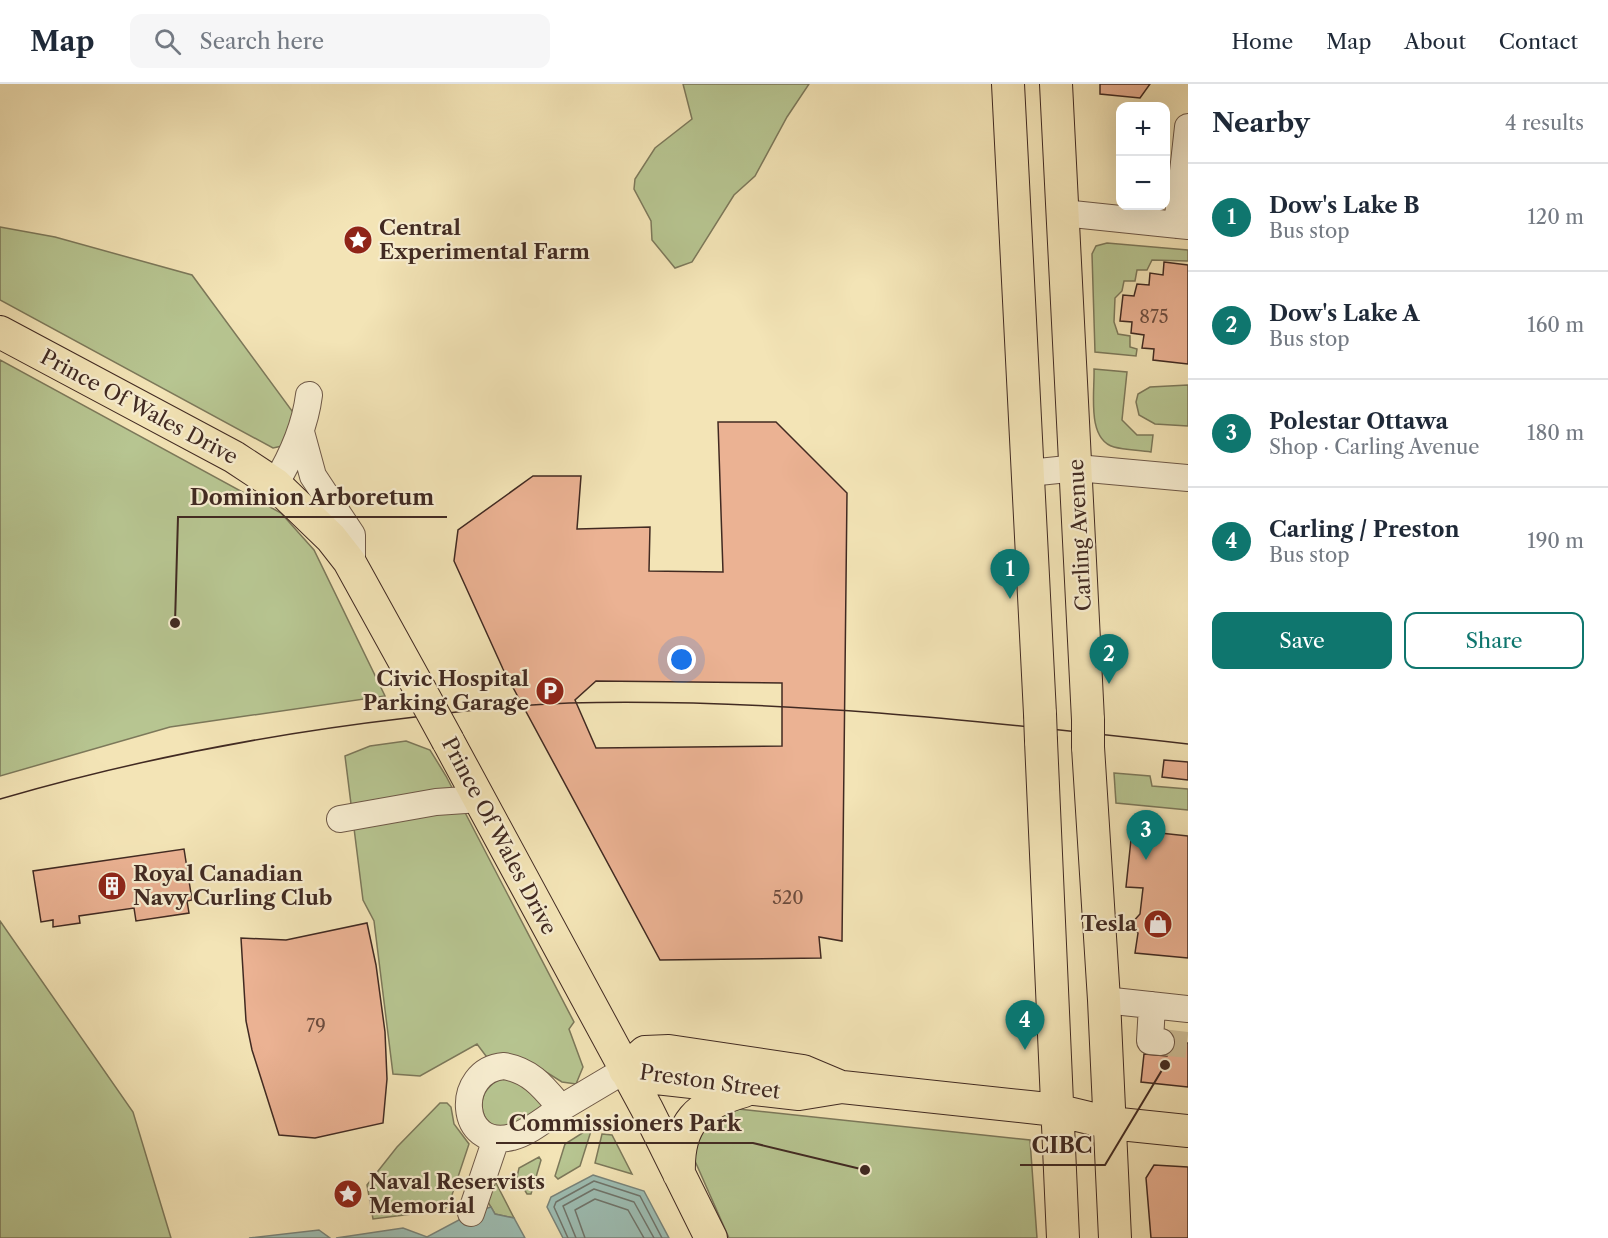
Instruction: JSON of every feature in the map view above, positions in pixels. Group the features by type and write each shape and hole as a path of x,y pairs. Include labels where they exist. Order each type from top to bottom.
{"main road":[{"path":"1008,84 1029,473 1063,1238"},
{"name":"Carling Avenue","path":"1056,84 1115,1238"},
{"name":"Prince Of Wales Drive","path":"0,332 234,457 275,484 331,538 352,567 480,799 625,1070 711,1238"},
{"name":"Preston Street","path":"625,1070 645,1052 669,1051 803,1071 842,1087"},
{"name":"Preston Street","path":"625,1070 656,1078 800,1094 842,1087 1056,1110 1110,1123 1188,1131"},
{"path":"679,1174 680,1146 692,1118 708,1104 751,1089"}],"street":[{"path":"1063,213 1183,226 1188,127"},
{"path":"275,484 301,432 309,395"},
{"path":"301,432 313,476 352,535 352,567"},
{"path":"1029,473 1077,468 1188,478"},
{"path":"340,819 436,802 480,799"},
{"path":"1104,1000 1188,1009"},
{"path":"1152,1005 1150,1041 1161,1042"},
{"path":"561,1108 527,1073 517,1069 496,1067 484,1074 476,1083 468,1104 469,1116 485,1135 495,1139 513,1137 625,1070"},
{"path":"471,1213 495,1139"}],"green space":[{"path":"683,84 809,84 787,117 755,176 734,195 692,262 675,268 652,240 651,221 634,189 635,179 655,148 692,119"},
{"path":"0,227 55,237 192,275 295,415 282,446 273,448 0,300"},
{"path":"1107,243 1188,250 1188,261 1152,260 1147,270 1137,270 1135,281 1124,281 1122,291 1115,298 1114,322 1118,334 1130,336 1130,347 1137,349 1136,356 1095,352 1092,254 1096,246"},
{"path":"0,360 281,513 314,550 385,696 170,727 0,776"},
{"path":"1094,369 1127,372 1122,420 1137,435 1153,435 1151,452 1114,447 1099,435 1093,401"},
{"path":"1188,385 1188,426 1155,424 1139,415 1136,402 1138,394 1150,387"},
{"path":"406,741 430,750 446,776 574,1022 569,1029 583,1067 576,1084 562,1082 530,1062 489,1060 477,1044 420,1076 393,1074 374,921 363,900 345,756 370,746"},
{"path":"1114,773 1150,776 1152,786 1188,789 1188,810 1116,803"},
{"path":"0,921 133,1112 171,1238 0,1238"},
{"path":"503,1078 513,1079 544,1102 540,1115 508,1128 495,1126 489,1122 482,1108 483,1099 486,1091"},
{"path":"440,1103 447,1103 451,1107 454,1124 469,1144 449,1204 444,1210 373,1219 367,1185 397,1147"},
{"path":"729,1108 1030,1140 1037,1238 729,1238 695,1161 693,1136"},
{"path":"587,1130 591,1131 580,1166 558,1179 555,1176 565,1144"},
{"path":"602,1134 612,1135 632,1174 595,1163"},
{"path":"539,1157 541,1160 531,1194 527,1194 517,1177 519,1168"},
{"path":"495,1181 514,1218 495,1214 482,1192"}],"water":[{"path":"593,1175 644,1191 669,1238 563,1238 547,1207 551,1197"},
{"path":"491,1207 495,1214 514,1218 525,1238 336,1238 403,1228 427,1237 459,1220 462,1210 471,1213"},
{"path":"319,1230 330,1238 249,1238"}],"building":[{"path":"1100,84 1150,84 1140,98 1100,94"},
{"path":"1164,262 1188,265 1188,364 1153,360 1154,349 1142,348 1144,335 1131,333 1132,322 1120,321 1123,295 1134,296 1137,284 1149,285 1150,273 1163,275"},
{"name":"Civic Hospital Parking Garage","path":"718,422 776,422 847,493 842,941 819,937 821,958 660,960 503,669 454,561 458,530 533,476 581,476 577,529 650,527 649,571 723,572","holes":["596,681 782,683 782,746 596,748 575,700"]},
{"path":"1164,760 1188,762 1188,780 1162,777"},
{"path":"1132,830 1188,836 1188,958 1135,953 1138,933 1132,929 1131,924 1140,914 1143,888 1126,887"},
{"name":"Royal Canadian Navy Curling Club","path":"184,849 192,900 187,901 189,913 136,921 134,908 79,916 80,923 53,927 53,920 41,922 33,871"},
{"path":"367,923 376,965 385,1032 387,1079 383,1123 315,1138 279,1135 252,1050 246,1021 241,938 286,940"},
{"path":"1176,1042 1188,1043 1188,1087 1141,1082 1144,1054 1167,1056 1174,1050"},
{"path":"1154,1165 1188,1167 1188,1238 1151,1238 1146,1178"}],"tunnel":[{"path":"1161,1042 1188,1045"}],"tram line":[{"path":"0,799 151,760 253,740 427,715 569,703 724,704 879,713 1188,744"}],"place":[{"name":"Central Experimental Farm","path":"358,240"},
{"name":"Dow's Lake B","path":"1010,599"},
{"name":"Dominion Arboretum","path":"175,623"},
{"name":"Dow's Lake A","path":"1109,684"},
{"name":"Civic Hospital Parking Garage","path":"550,691"},
{"name":"Polestar Ottawa","path":"1146,860"},
{"name":"Royal Canadian Navy Curling Club","path":"112,886"},
{"name":"Tesla","path":"1158,924"},
{"name":"Carling / Preston","path":"1025,1050"},
{"name":"CIBC","path":"1165,1065"},
{"name":"Commissioners Park","path":"865,1170"},
{"name":"Naval Reservists Memorial","path":"348,1194"}]}
